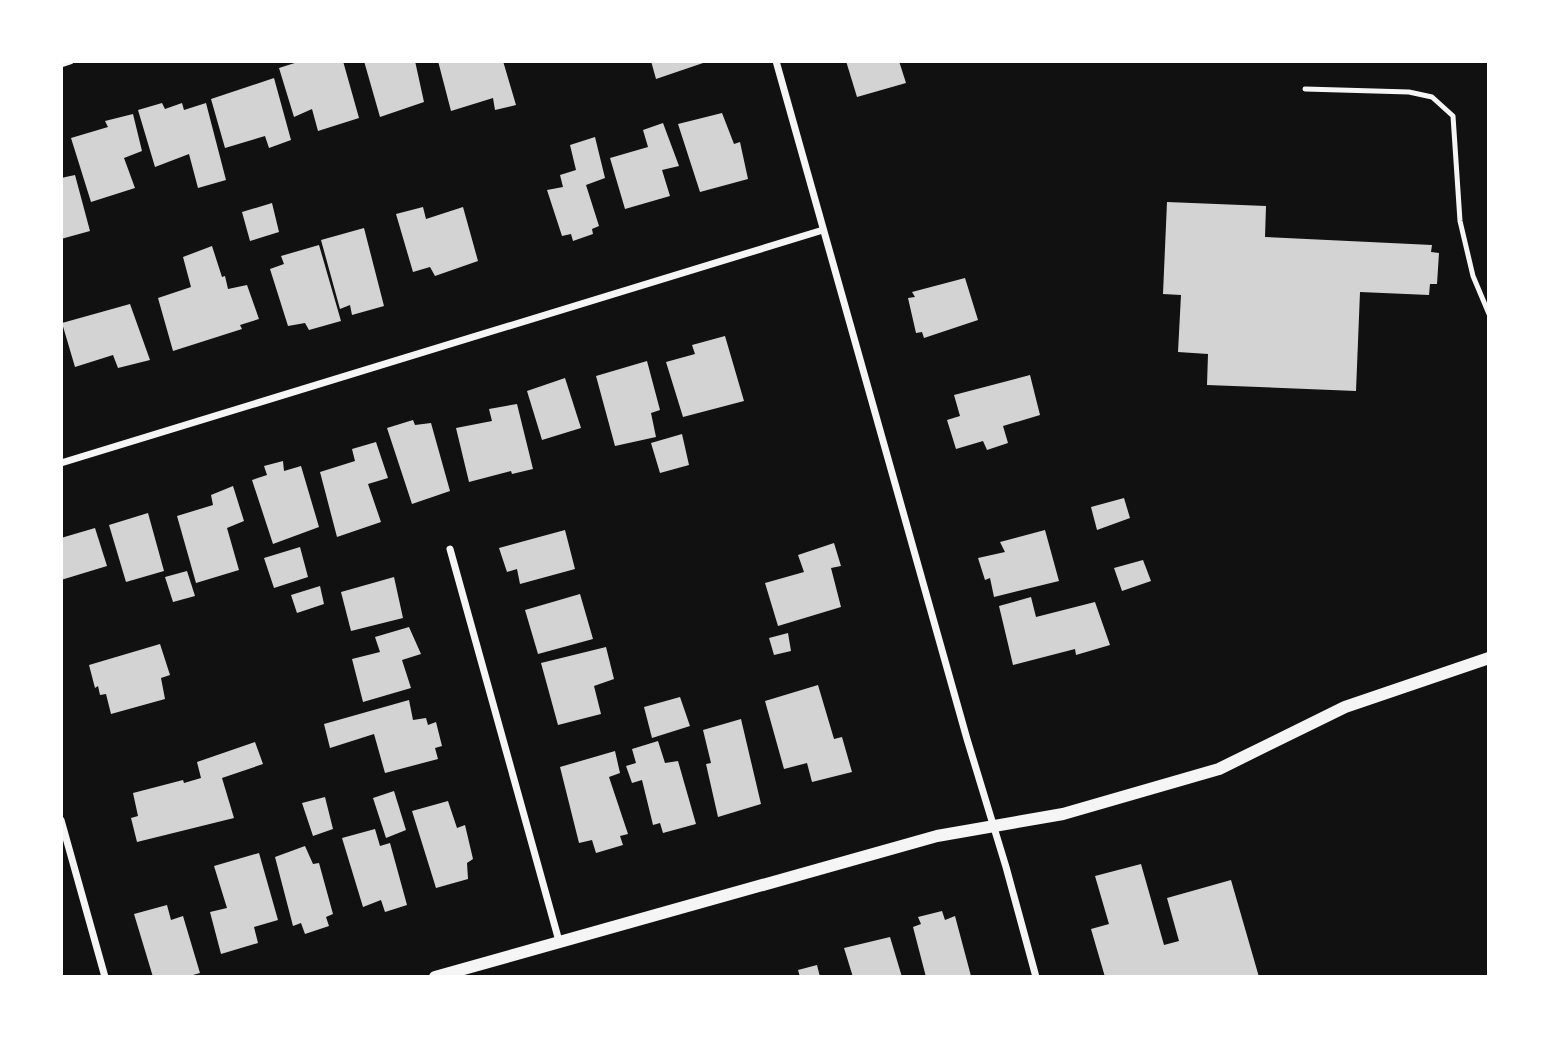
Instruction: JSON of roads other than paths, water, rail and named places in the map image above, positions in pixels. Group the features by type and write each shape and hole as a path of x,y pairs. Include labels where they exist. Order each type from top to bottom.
{"street":[{"path":"61,64 70,61"},
{"path":"776,61 1036,977"},
{"path":"61,464 823,230"},
{"path":"450,549 559,941"},
{"path":"435,977 937,836 1063,814 1219,769 1345,707 1489,658"},
{"path":"61,820 105,977"}],"lane":[{"path":"1305,89 1409,92 1432,97 1452,117 1460,221 1473,276 1489,314"}]}
